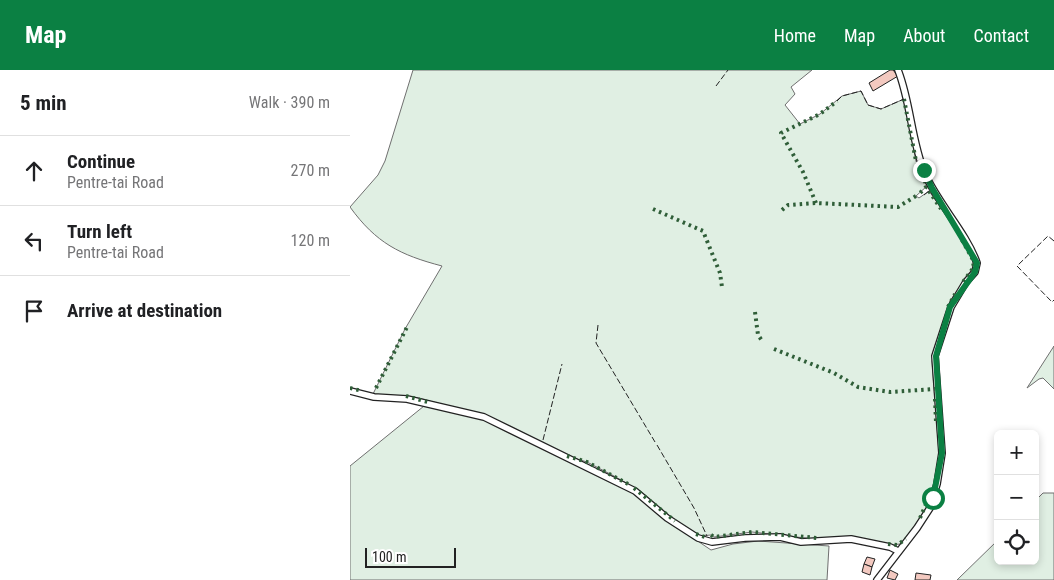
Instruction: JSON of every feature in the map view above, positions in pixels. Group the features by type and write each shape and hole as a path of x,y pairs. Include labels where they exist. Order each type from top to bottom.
{"street":[{"path":"877,580 918,528 930,508 937,484 942,453 936,356 950,307 975,272 977,263 932,188 924,170 898,70"},
{"path":"350,391 374,397 407,399 484,417 543,448 590,468 635,491 667,518 698,538 712,542 780,537 801,542 851,539 890,546 898,551"}],"green space":[{"path":"413,70 812,70 791,87 795,94 785,105 800,124 820,114 842,96 861,91 868,105 881,109 904,99 916,161 927,186 916,196 919,198 929,191 967,247 974,267 950,301 932,361 939,454 934,485 926,508 907,538 900,544 892,545 843,537 814,539 752,532 714,537 711,535 698,536 685,529 640,491 614,476 587,462 567,456 488,416 414,397 373,394 405,329 442,266 401,252 379,239 350,207 378,175 385,161"},
{"path":"1054,346 1054,389 1043,378 1027,388"},
{"path":"424,406 480,418 629,490 671,523 711,550 733,544 758,541 829,546 827,580 350,580 350,466"},
{"path":"1043,493 1054,493 1054,580 957,580 994,544 994,565 1039,565 1039,497"}],"building":[{"path":"893,70 898,76 873,91 869,83"},
{"path":"867,557 875,559 872,567 864,564"},
{"path":"864,564 872,567 870,575 862,572"},
{"path":"890,570 898,574 895,580 887,578"},
{"path":"916,573 931,575 930,580 915,580"}],"hedge":[{"path":"904,99 916,161 927,186 919,194"},
{"path":"816,203 803,172 781,133 820,114 837,101"},
{"path":"929,191 941,209"},
{"path":"782,210 788,205 816,203 898,207 916,196 919,198"},
{"path":"653,209 703,231 720,273 722,287"},
{"path":"962,240 972,258 974,267 963,282"},
{"path":"948,307 955,294"},
{"path":"755,312 758,335 763,342"},
{"path":"376,388 407,327"},
{"path":"774,349 834,373 858,387 890,392 935,389"},
{"path":"350,388 362,391"},
{"path":"406,396 431,403"},
{"path":"935,399 936,422"},
{"path":"567,456 587,462 628,484"},
{"path":"634,488 675,521"},
{"path":"920,518 933,488"},
{"path":"711,535 714,537 752,532 817,538"},
{"path":"696,534 705,537"},
{"path":"888,544 897,545 906,539"}],"fence":[{"path":"716,86 728,70"},
{"path":"837,101 842,96 861,91 868,105 881,109 904,99"},
{"path":"924,195 929,191"},
{"path":"1054,241 1048,236 1017,266 1052,302 1054,300"},
{"path":"598,325 596,343 655,442"},
{"path":"543,440 562,364"},
{"path":"657,445 694,508 707,536"}],"route":[{"path":"924,170 932,188 971,250 977,263 975,272 966,282 950,307 936,356 938,420 942,453 933,498"}]}
